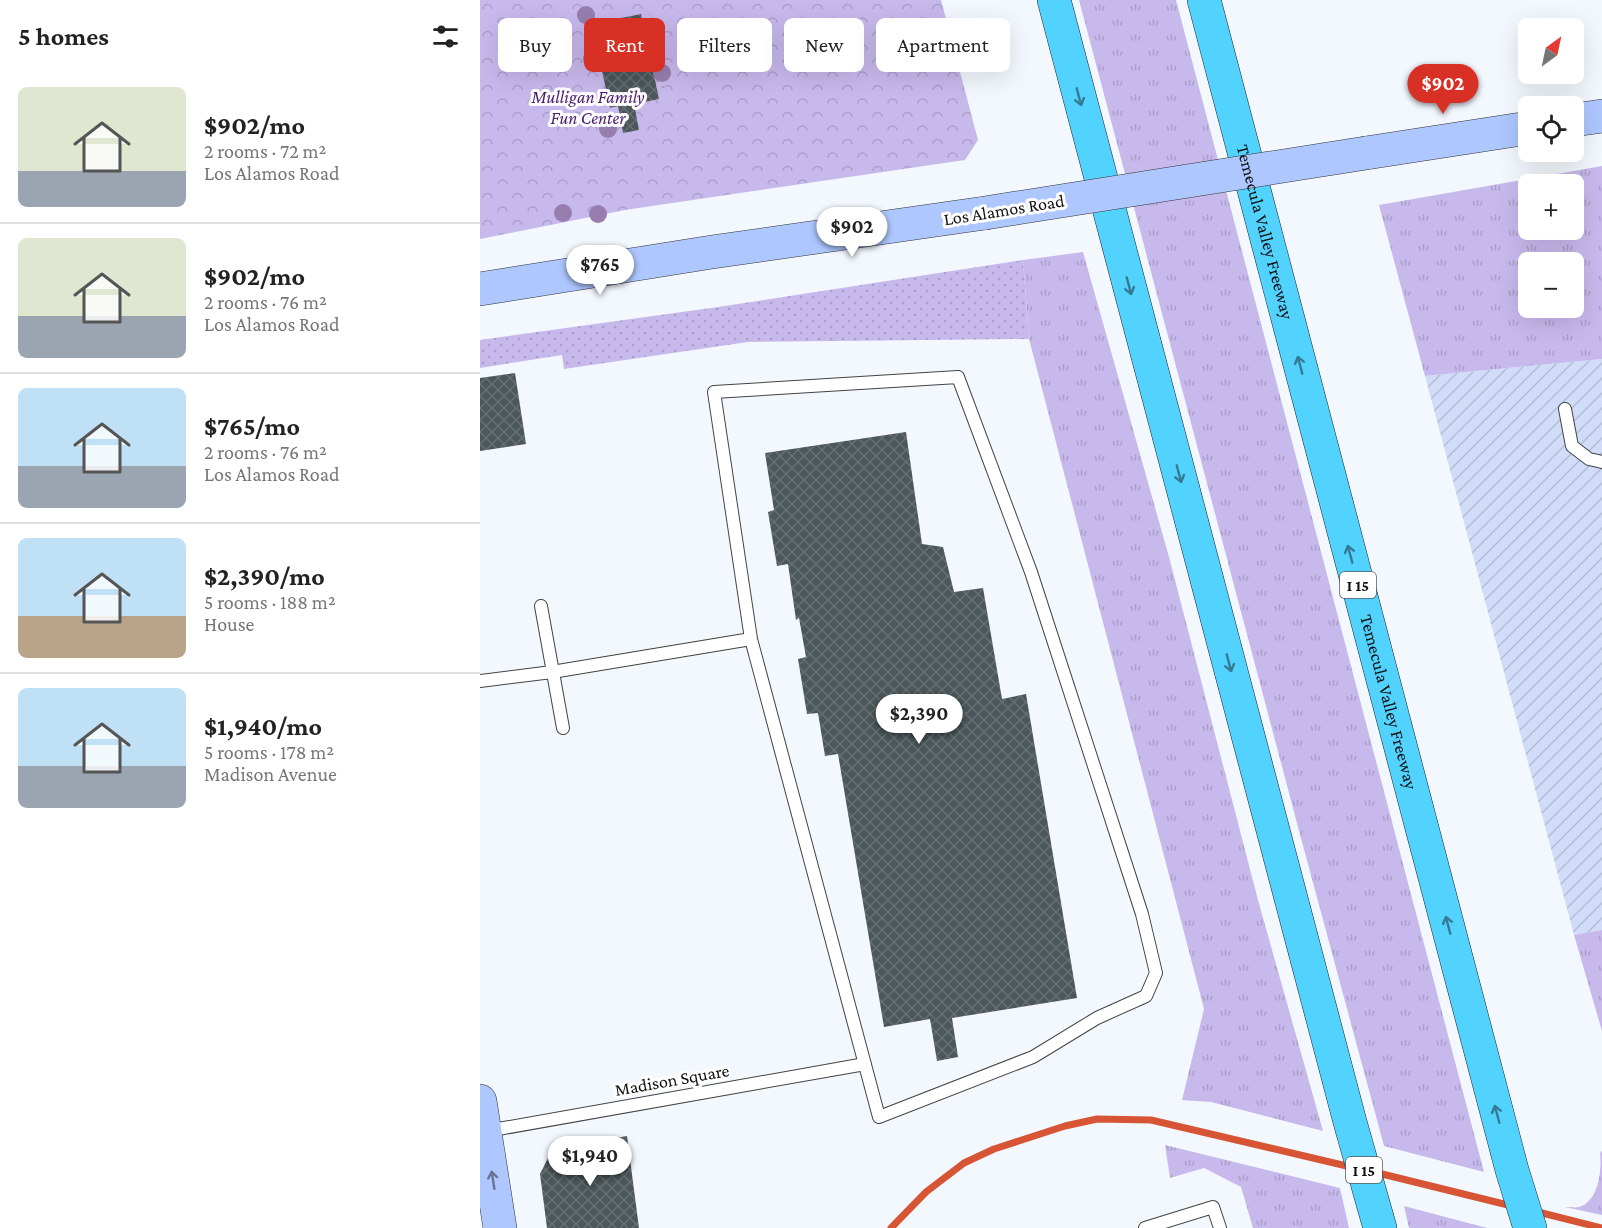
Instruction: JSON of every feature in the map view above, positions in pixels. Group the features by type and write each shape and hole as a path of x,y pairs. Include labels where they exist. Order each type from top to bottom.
{"highway":[{"name":"I 15","path":"1054,0 1350,1122 1379,1223"},
{"name":"Temecula Valley Freeway","path":"1204,0 1512,1170 1530,1228"}],"main road":[{"path":"1584,119 1602,116"},
{"name":"Los Alamos Road","path":"480,289 1518,130"},
{"path":"482,1122 500,1228"}],"lane":[{"path":"958,377 1031,572 1142,914 1156,973 1146,996 1097,1018 1033,1057 879,1117 751,639 714,392 958,377"},
{"path":"1565,409 1572,446 1589,459 1602,462"},
{"path":"541,606 562,728"},
{"path":"480,681 552,672 751,639"},
{"name":"Madison Square","path":"482,1122 865,1064"},
{"path":"1145,1228 1213,1207 1220,1228"}],"shaded area":[{"path":"1602,359 1602,930 1574,935 1425,376"}],"green space":[{"name":"Mulligan Family Fun Center","path":"480,0 941,0 946,18 876,18 876,72 960,72 978,140 965,160 625,210 480,239"},
{"path":"1079,0 1176,0 1484,1172 1384,1146"},
{"path":"652,9 651,18 642,18 641,14"},
{"path":"665,70 666,75 665,86 659,99 653,72 665,72"},
{"path":"1602,166 1602,359 1425,376 1379,205 1518,181 1518,240 1584,240 1584,174 1556,174"},
{"path":"1083,252 1169,557 1258,900 1323,1131 1211,1102 1182,1100 1204,1009 1029,339 1023,260"},
{"path":"1023,260 1029,339 748,342 564,369 562,355 480,368 480,340 718,307"},
{"path":"1602,930 1602,1031 1574,935"},
{"path":"1165,1145 1340,1188 1349,1228 1253,1228 1241,1187 1204,1168 1170,1178"},
{"path":"1602,1151 1602,1215 1565,1207 1579,1207 1591,1198 1598,1184"},
{"path":"1404,1206 1487,1228 1409,1228"}],"building":[{"path":"641,14 642,18 621,18"},
{"path":"602,72 653,72 659,99 634,104 639,130 623,133 618,106 610,108"},
{"path":"515,373 526,444 480,451 480,378"},
{"path":"906,432 922,544 943,547 954,592 983,588 1002,699 1026,694 1077,998 952,1018 958,1057 937,1061 930,1019 884,1027 838,754 825,756 818,713 807,714 798,659 806,657 799,618 796,620 788,564 777,566 768,512 774,510 765,453"},
{"path":"627,1136 639,1228 547,1228 540,1174 552,1150"}],"waterway":[{"path":"891,1228 926,1192 964,1163 994,1149 1065,1126 1097,1119 1151,1120 1351,1167"},
{"path":"1374,1172 1512,1206"},
{"path":"1534,1211 1602,1228"}]}
